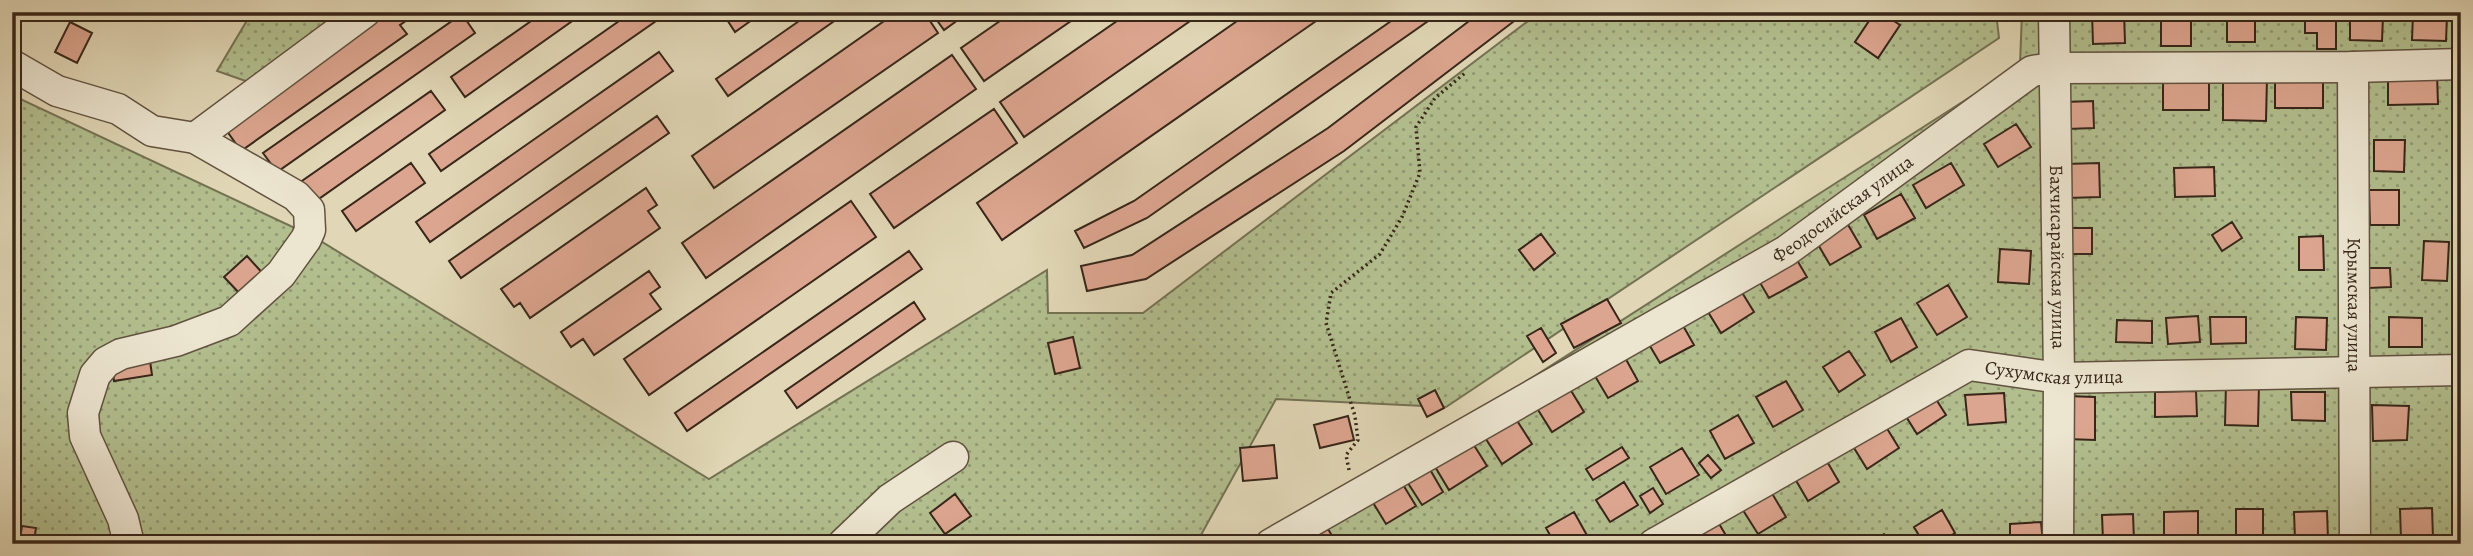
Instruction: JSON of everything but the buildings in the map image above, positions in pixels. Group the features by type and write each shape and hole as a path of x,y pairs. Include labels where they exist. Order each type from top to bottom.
{"street":[{"path":"195,138 365,12"},
{"name":"Бахчисарайская улица","path":"2054,12 2059,378 2058,544"},
{"name":"Феодосийская улица","path":"1271,544 1786,251 2032,71 2055,68 2461,64"},
{"path":"12,65 57,91 118,109 152,131 195,138 296,196 309,210 310,230 281,274 229,321 176,341 121,354 106,362 95,375 83,414 85,436 123,519 129,544"},
{"name":"Крымская улица","path":"2353,67 2355,544"},
{"name":"Сухумская улица","path":"1654,544 1969,365 2059,378 2461,370"},
{"path":"843,544 890,499 953,457"}],"path":[{"path":"1355,496 1346,455 1358,440 1355,416 1326,323 1331,293 1380,254 1402,217 1420,173 1416,127 1435,98 1465,73"}],"green space":[{"path":"252,12 358,12 260,86 217,71"},
{"path":"1540,12 1875,12 1855,42 1878,58 1899,26 1880,12 1996,12 1999,38 1446,407 1276,399 1196,544 12,544 12,95 314,237 709,479 1047,270 1048,313 1143,313","holes":["1541,234 1555,253 1534,270 1519,250"]},
{"path":"2022,12 2461,12 2461,544 1273,544 2020,65"}]}
